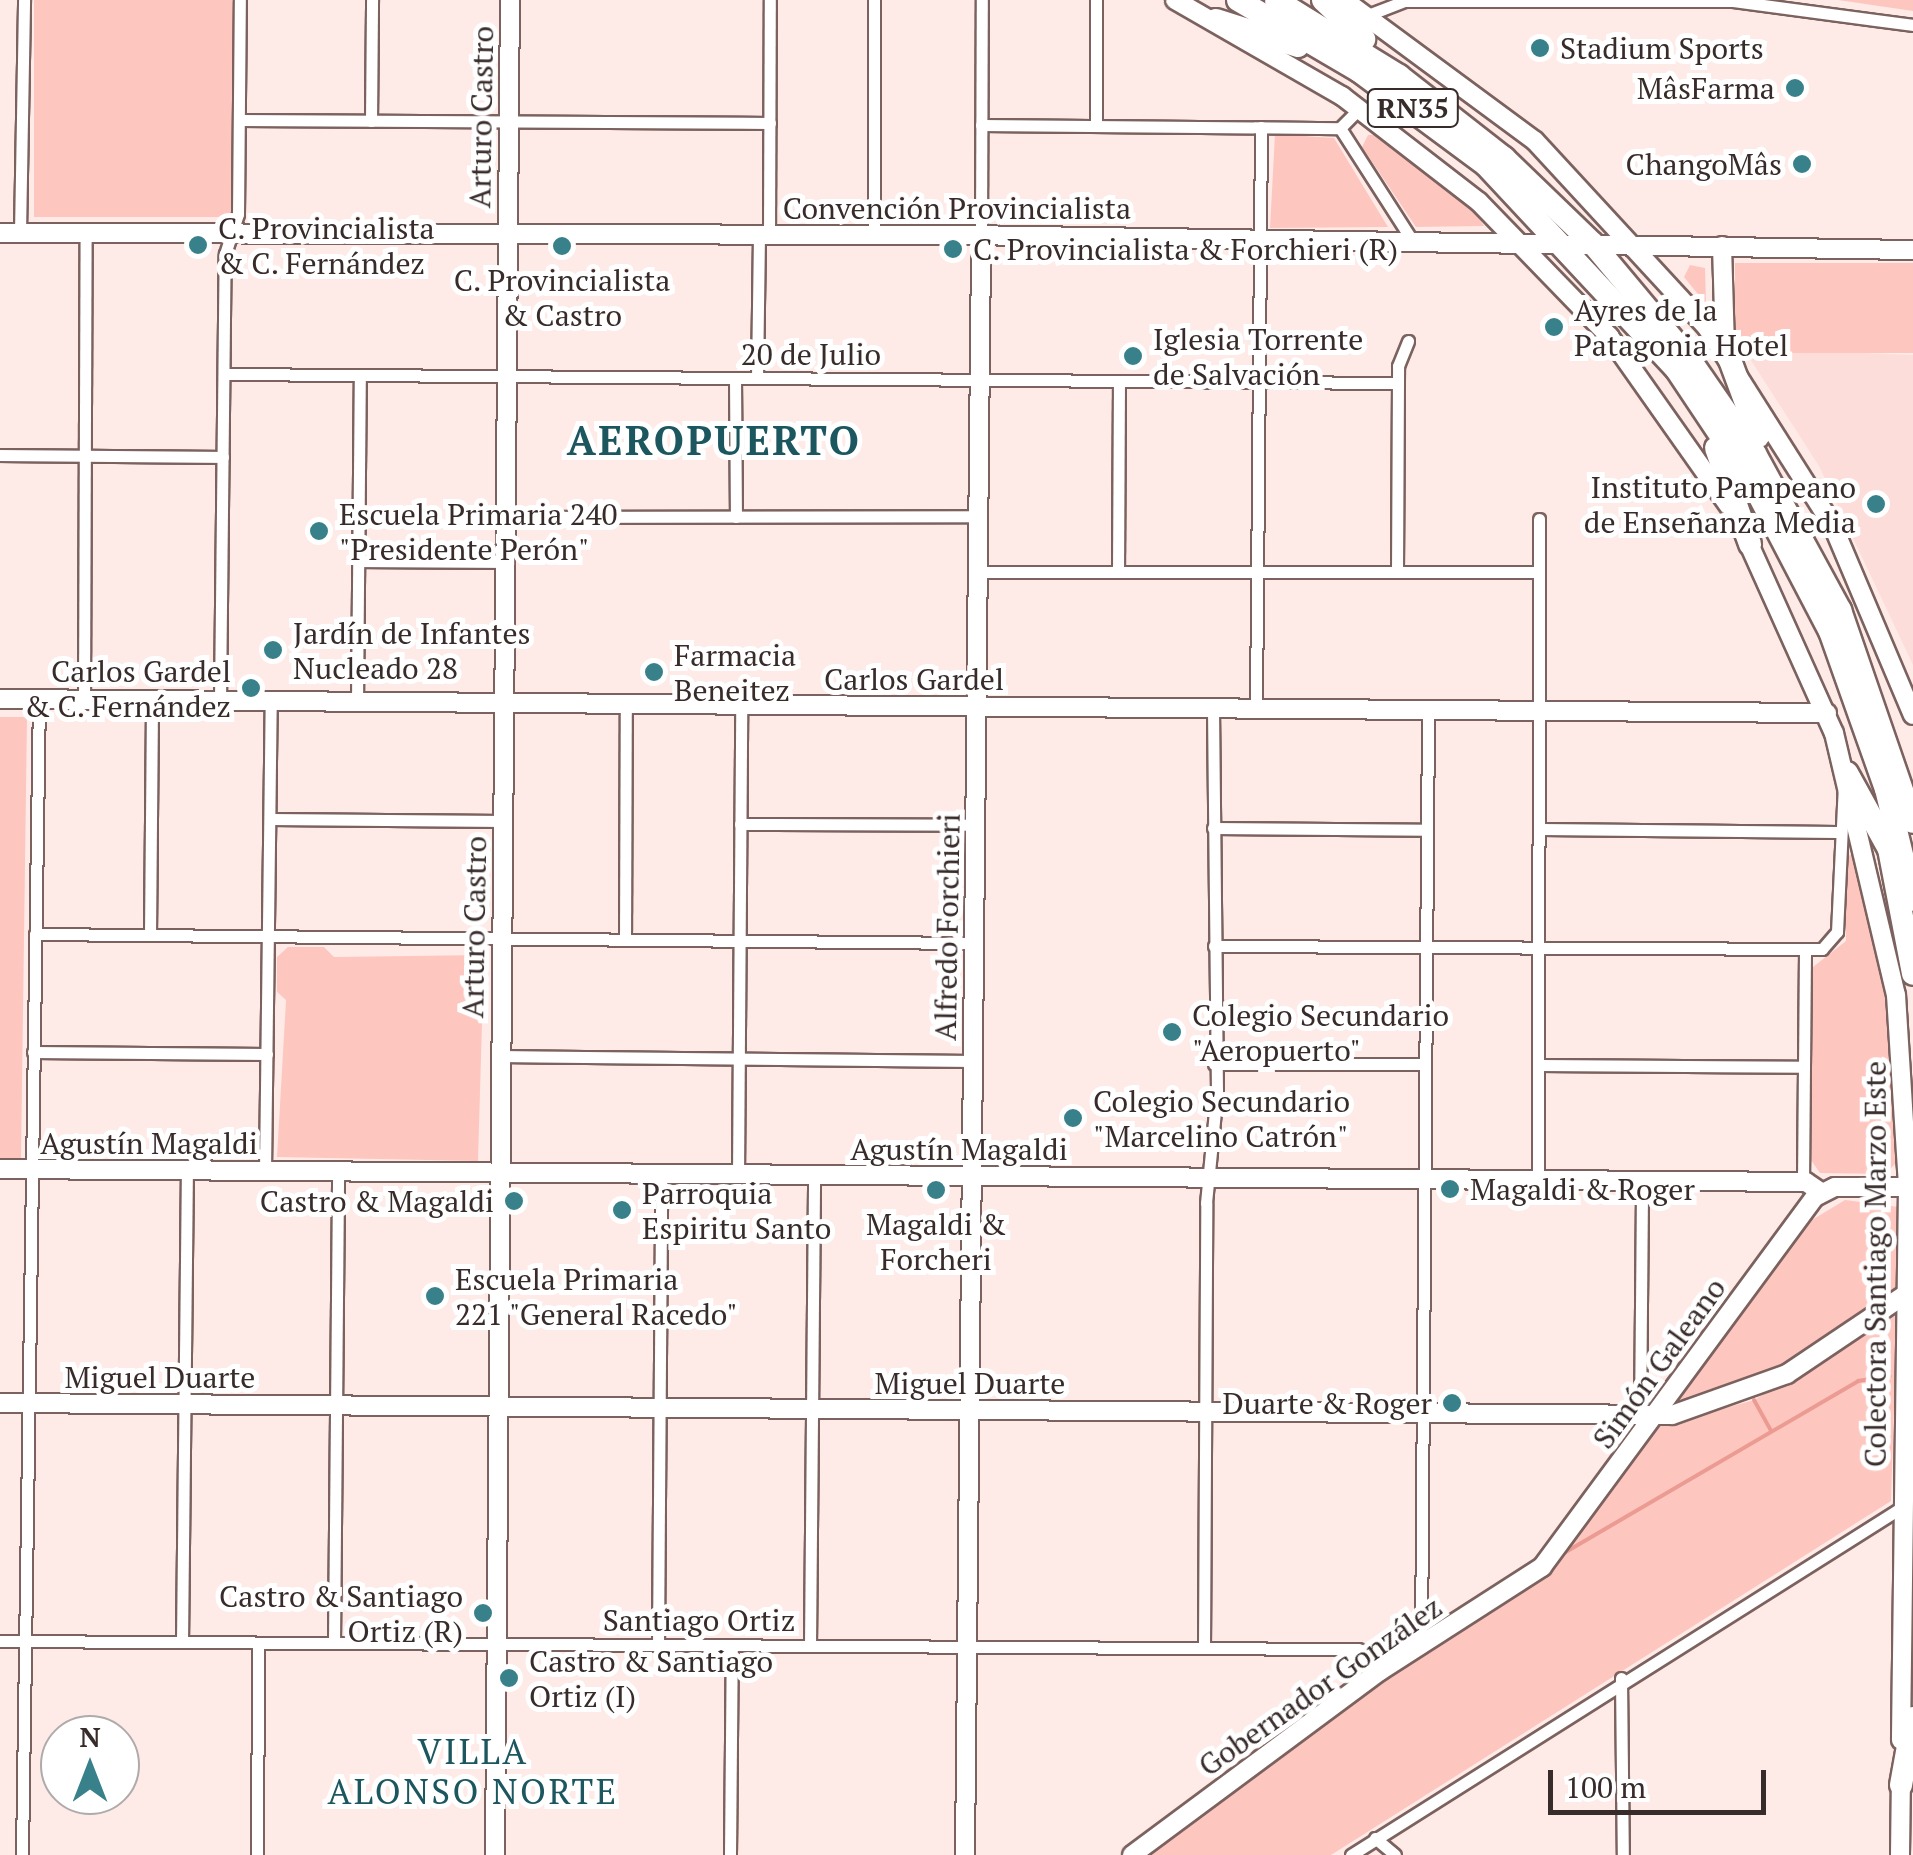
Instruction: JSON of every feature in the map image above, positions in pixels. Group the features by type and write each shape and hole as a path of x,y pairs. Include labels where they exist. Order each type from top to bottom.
{"highway":[{"name":"RN35","path":"1238,0 1450,137 1567,243 1622,302 1724,438 1818,606 1870,736 1913,900"},
{"name":"RN35","path":"1276,0 1408,83 1521,174 1593,244 1732,418 1826,583 1882,720 1913,822"},
{"path":"1323,0 1468,112 1521,174"},
{"path":"1216,20 1288,41 1450,137"},
{"path":"1622,302 1722,457 1750,544"},
{"path":"1727,352 1826,583"},
{"path":"1882,720 1913,786"},
{"path":"1847,773 1889,849 1913,974"},
{"path":"1900,1785 1913,1718"}],"street":[{"path":"20,233 24,0"},
{"path":"220,701 224,374 230,234 238,214 240,0"},
{"path":"371,121 372,0"},
{"name":"Arturo Castro","path":"495,1855 510,0"},
{"path":"757,378 770,123 770,0"},
{"path":"874,0 874,235"},
{"name":"Alfredo Forchieri","path":"965,1855 982,0"},
{"path":"1096,0 1096,126"},
{"name":"Colectora Santiago Marzo Este","path":"1175,0 1216,20 1360,108 1521,242 1651,390 1750,544 1827,713 1847,773 1894,978 1910,1188 1900,1855"},
{"path":"1344,0 1518,126 1637,245 1727,352 1834,526 1913,715"},
{"path":"1368,15 1398,2 1733,1 1913,26"},
{"path":"981,125 1340,128 1360,108"},
{"path":"239,120 770,123"},
{"path":"1256,709 1261,127"},
{"path":"1340,128 1412,240"},
{"name":"Convención Provincialista","path":"0,233 980,235 1913,250"},
{"path":"84,700 86,234"},
{"path":"1722,246 1727,352"},
{"path":"1397,572 1398,383 1408,341"},
{"name":"20 de Julio","path":"224,374 1398,383"},
{"path":"357,702 360,375"},
{"path":"735,378 736,516"},
{"path":"1118,572 1119,381"},
{"path":"0,455 223,457"},
{"path":"506,517 978,516"},
{"path":"1538,1180 1541,829 1533,572 1539,519"},
{"path":"358,560 506,562"},
{"path":"978,572 1533,572"},
{"name":"Carlos Gardel","path":"0,699 1827,713"},
{"path":"22,1855 39,699"},
{"path":"150,935 152,700"},
{"path":"265,1171 271,701"},
{"path":"625,940 626,704"},
{"path":"738,1174 741,705"},
{"path":"1204,1648 1209,1178 1214,1064 1213,708"},
{"path":"1421,1645 1428,710"},
{"path":"1214,946 1805,951 1836,936 1837,832 1847,773"},
{"path":"270,819 503,821"},
{"path":"740,824 975,825"},
{"path":"1213,828 1427,830"},
{"path":"1541,829 1837,832"},
{"path":"35,934 974,943"},
{"path":"1803,1182 1805,951"},
{"path":"34,1052 267,1054"},
{"path":"500,1056 973,1060"},
{"path":"1214,1064 1425,1064"},
{"path":"1539,1065 1804,1067"},
{"name":"Agustín Magaldi","path":"0,1169 1803,1182 1821,1192"},
{"path":"182,1642 187,1171"},
{"path":"334,1643 338,1172"},
{"path":"658,1645 661,1174"},
{"path":"810,1646 814,1175"},
{"path":"1642,1181 1647,1415"},
{"path":"1821,1192 1910,1188"},
{"name":"Simón Galeano","path":"1542,1567 1640,1435 1647,1415 1821,1192"},
{"name":"Miguel Duarte","path":"0,1403 1647,1415 1702,1410 1768,1384 1906,1294"},
{"path":"1351,1855 1621,1678 1904,1506"},
{"name":"Gobernador González","path":"1132,1855 1396,1660 1542,1567"},
{"name":"Santiago Ortiz","path":"0,1641 1364,1649 1396,1660"},
{"path":"258,1643 258,1855"},
{"path":"730,1855 732,1645"},
{"path":"1621,1678 1623,1855"},
{"path":"1375,1838 1395,1855"}],"shaded area":[{"path":"34,0 234,0 234,217 34,217"},
{"path":"1838,0 1913,0 1913,11"},
{"path":"1275,134 1334,138 1388,227 1270,228"},
{"path":"1368,135 1381,135 1472,207 1484,226 1416,227 1362,147"},
{"path":"1735,263 1913,263 1913,353 1735,353"},
{"path":"1690,265 1705,268 1706,304 1684,277"},
{"name":"Instituto Pampeano de Enseñanza Media","path":"1743,348 1913,355 1913,665 1819,466"},
{"path":"0,717 27,717 21,1160 0,1160"},
{"path":"1854,852 1891,1024 1898,1161 1885,1174 1820,1173 1811,1160 1813,967 1846,941 1845,859"},
{"path":"288,947 324,947 334,957 484,955 478,1161 277,1157 286,1000 277,992 277,957"},
{"path":"1845,1200 1899,1207 1897,1288 1790,1363 1679,1407 1678,1396 1807,1223"},
{"path":"1897,1315 1891,1501 1331,1855 1149,1855 1380,1684 1538,1582 1658,1427 1754,1400"}],"waterway":[{"path":"1564,1553 1858,1381 1890,1376"},
{"path":"1754,1400 1771,1431"}],"place":[{"name":"Stadium Sports","path":"1540,48"},
{"name":"MâsFarma","path":"1795,88"},
{"name":"ChangoMâs","path":"1802,164"},
{"name":"C. Provincialista & C. Fernández","path":"198,245"},
{"name":"C. Provincialista & Castro","path":"562,246"},
{"name":"C. Provincialista & Forchieri (R)","path":"953,249"},
{"name":"Ayres de la Patagonia Hotel","path":"1554,327"},
{"name":"Iglesia Torrente de Salvación","path":"1133,356"},
{"name":"Instituto Pampeano de Enseñanza Media","path":"1876,504"},
{"name":"Escuela Primaria 240 \"Presidente Perón\"","path":"319,531"},
{"name":"Jardín de Infantes Nucleado 28","path":"273,650"},
{"name":"Farmacia Beneitez","path":"654,672"},
{"name":"Carlos Gardel & C. Fernández","path":"251,688"},
{"name":"Colegio Secundario \"Aeropuerto\"","path":"1172,1032"},
{"name":"Colegio Secundario \"Marcelino Catrón\"","path":"1073,1118"},
{"name":"Magaldi & Roger","path":"1450,1189"},
{"name":"Magaldi & Forcheri","path":"936,1190"},
{"name":"Castro & Magaldi","path":"514,1201"},
{"name":"Parroquia Espiritu Santo","path":"622,1210"},
{"name":"Escuela Primaria 221 \"General Racedo\"","path":"435,1296"},
{"name":"Duarte & Roger","path":"1452,1403"},
{"name":"Castro & Santiago Ortiz (R)","path":"483,1613"},
{"name":"Castro & Santiago Ortiz (I)","path":"509,1678"}],"district":[{"name":"AEROPUERTO","path":"714,440"},
{"name":"VILLA ALONSO NORTE","path":"473,1771"}]}
